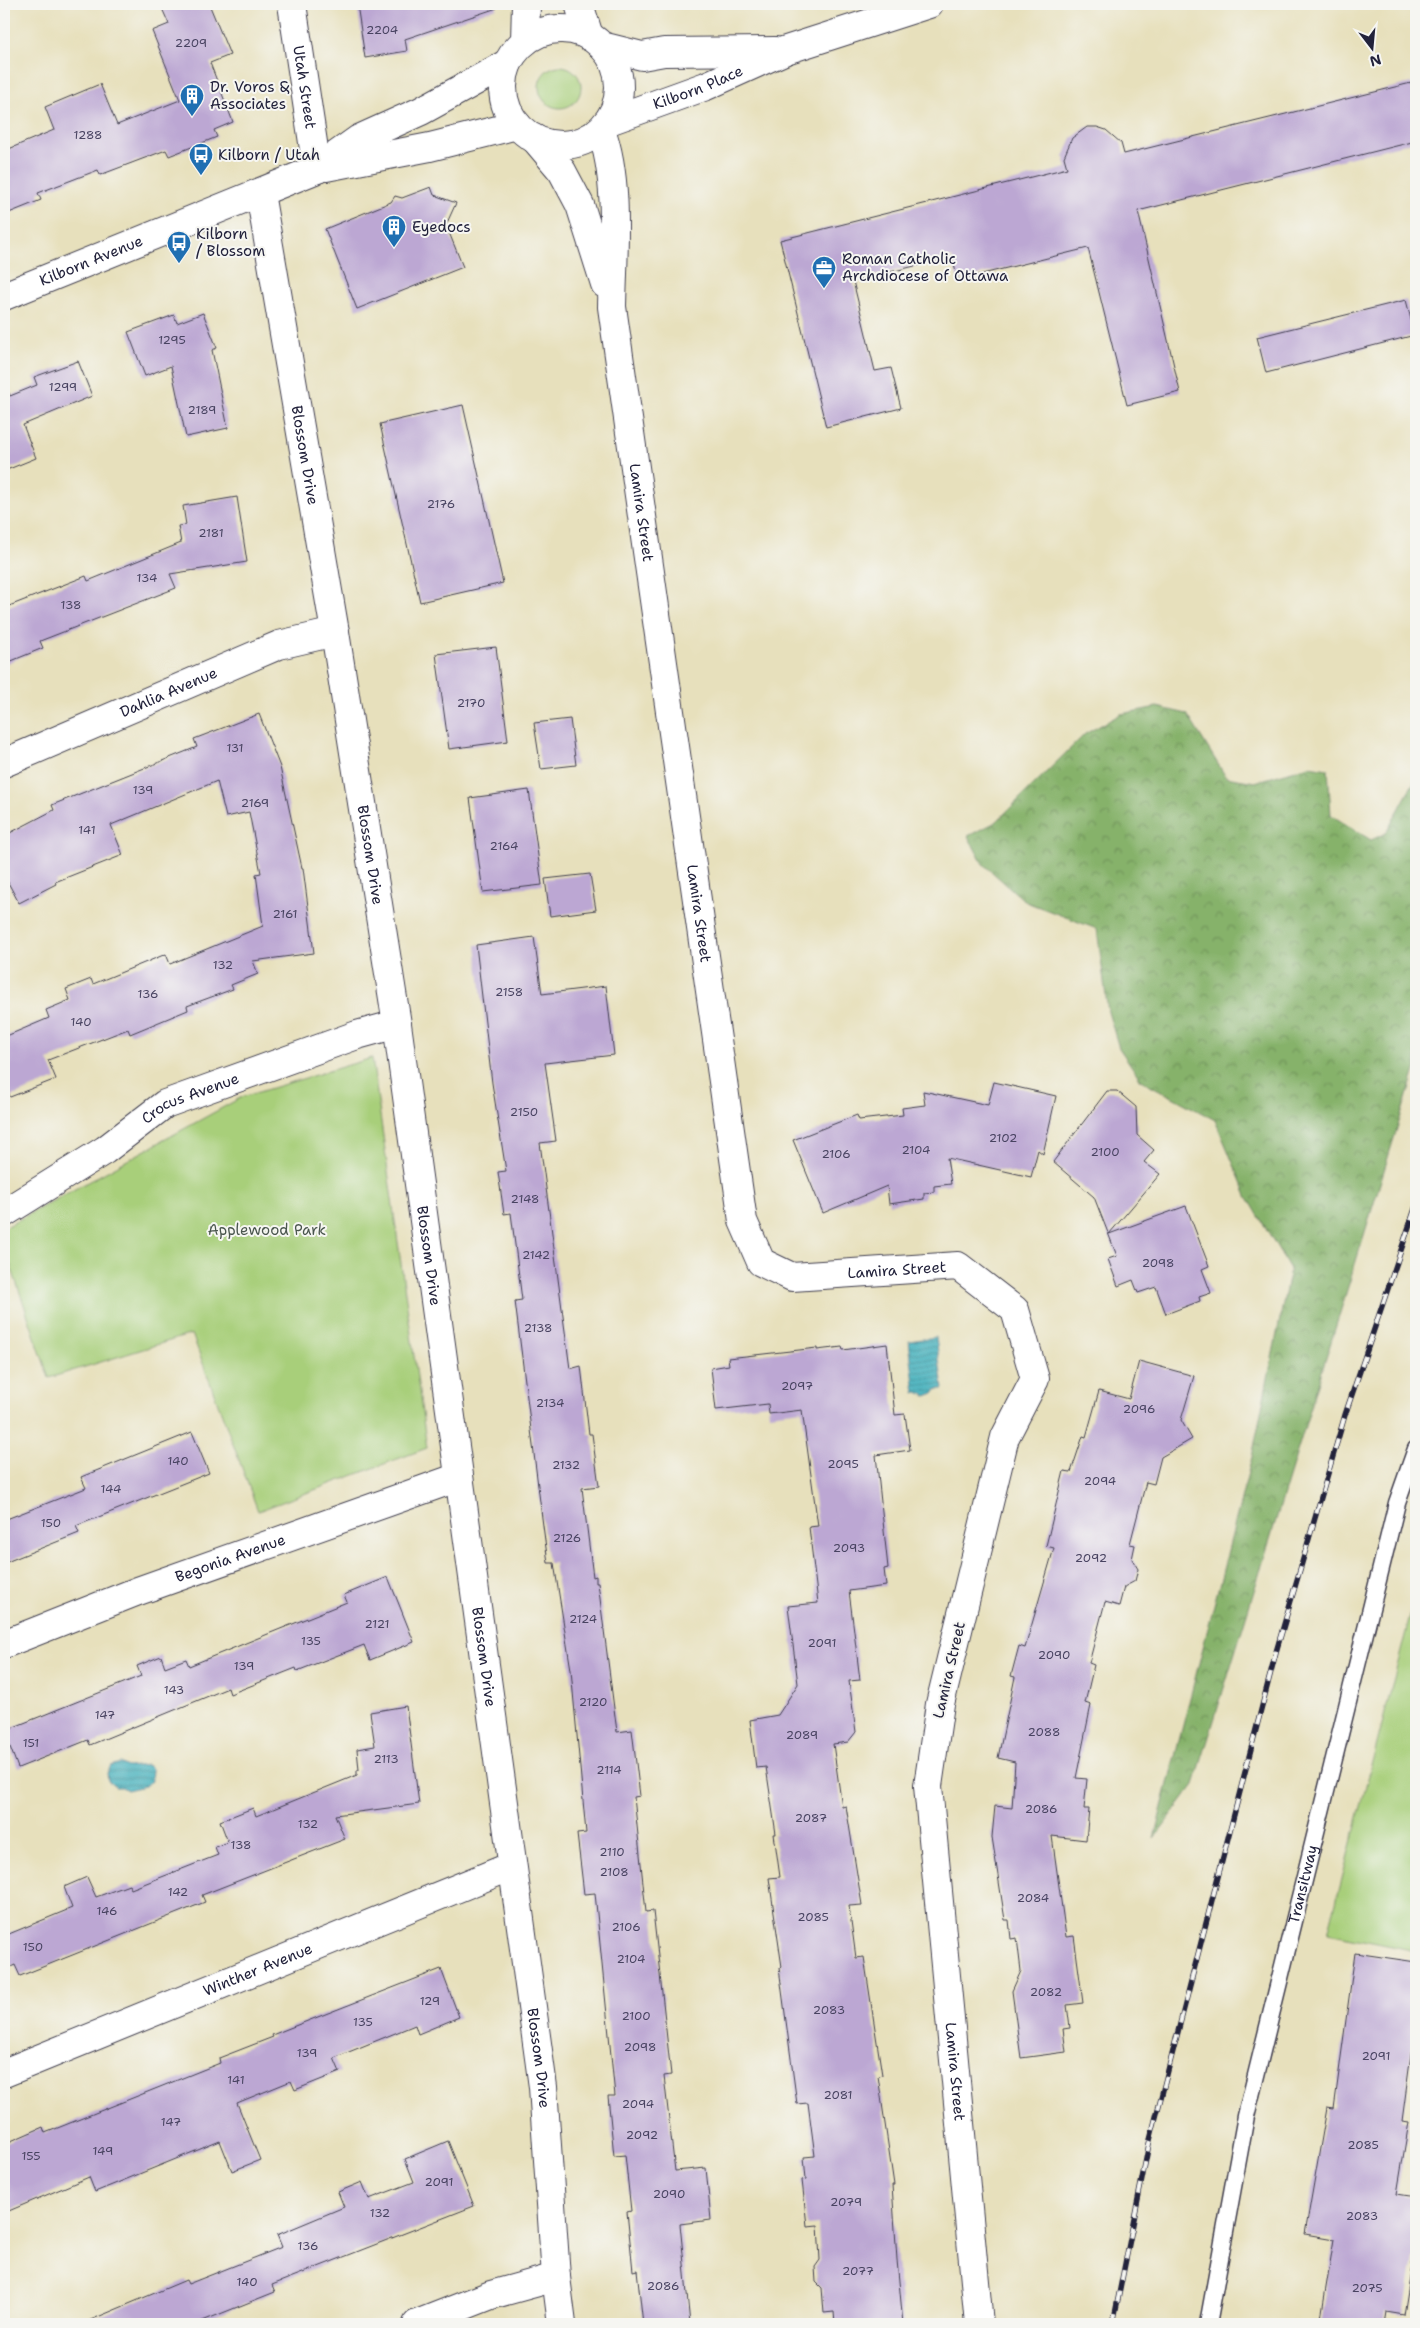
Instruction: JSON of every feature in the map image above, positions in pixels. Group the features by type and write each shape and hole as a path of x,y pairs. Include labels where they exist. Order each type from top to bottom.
{"street":[{"name":"Utah Street","path":"292,4 317,169"},
{"path":"525,42 526,4"},
{"path":"579,4 596,41 614,63 619,82 617,102 605,125 581,142 558,145 526,132 506,106 503,84 508,63 525,42 539,33 556,29 573,30 596,41"},
{"name":"Kilborn Place","path":"605,125 706,86 786,50 929,4"},
{"name":"Kilborn Place","path":"596,41 642,56 664,52 786,50"},
{"name":"Kilborn Avenue","path":"317,169 359,139 421,111 508,63"},
{"name":"Lamira Street","path":"605,125 613,201 612,307 743,1221 762,1262 792,1277 958,1266 1016,1310 1035,1379 1006,1437 940,1704 928,1786 979,2324"},
{"name":"Kilborn Avenue","path":"4,296 317,169 430,147 526,132"},
{"name":"Lamira Street","path":"526,132 562,170 580,205 612,307"},
{"name":"Blossom Drive","path":"260,193 335,632 397,1024 543,2087 556,2277 562,2324"},
{"name":"Dahlia Avenue","path":"4,763 278,645 335,632"},
{"name":"Crocus Avenue","path":"4,1213 106,1150 165,1104 357,1035 397,1024"},
{"name":"Begonia Avenue","path":"4,1644 138,1591 459,1478"},
{"name":"Winther Avenue","path":"4,2073 512,1866"},
{"path":"417,2324 490,2295 556,2277"}],"lane":[{"name":"Transitway","path":"1208,2324 1246,2116 1397,1502 1416,1449"}],"green space":[{"path":"560,66 575,72 581,87 575,102 560,108 545,102 539,87 545,72"},
{"path":"1157,707 1187,714 1226,777 1255,782 1309,766 1328,769 1331,815 1371,840 1386,833 1416,778 1416,1067 1194,1785 1154,1838 1252,1457 1290,1269 1247,1196 1215,1120 1141,1080 1119,1048 1108,1012 1097,929 1026,902 983,864 968,836 996,822 1085,734 1121,714"},
{"name":"Applewood Park","path":"372,1058 427,1448 258,1511 192,1334 49,1378 4,1246 4,1228 242,1097"},
{"path":"1416,1593 1416,1951 1328,1933"}],"water":[{"path":"936,1337 943,1389 937,1389 934,1393 926,1396 918,1392 915,1393 909,1341"},
{"path":"120,1763 127,1767 147,1765 152,1770 151,1781 145,1786 127,1790 122,1787 115,1787 108,1781 107,1773 111,1766"}],"building":[{"path":"160,4 209,4 230,55 210,63 233,122 214,130 217,137 169,156 166,150 100,175 98,170 38,193 41,200 4,215 4,151 54,130 45,107 100,84 117,125 180,100 152,31 169,24"},
{"path":"357,4 496,4 497,8 405,39 407,51 365,58"},
{"name":"Roman Catholic Archdiocese of Ottawa","path":"1411,83 1412,86 1416,85 1416,141 1138,211 1180,392 1127,405 1088,248 958,280 952,257 853,281 875,371 891,368 901,408 826,427 780,240 1067,168 1064,157 1072,138 1087,127 1097,127 1106,130 1121,143 1124,154"},
{"name":"Eyedocs","path":"431,187 434,195 456,203 446,225 463,267 357,309 325,229 391,202 395,196 402,198"},
{"path":"1406,300 1415,335 1266,373 1257,337"},
{"path":"203,313 217,348 212,350 228,428 186,437 171,366 145,376 128,332 174,315 177,323"},
{"path":"78,361 92,396 23,425 36,458 4,471 4,381 10,396 37,385 34,377"},
{"path":"463,405 503,583 420,602 380,424"},
{"path":"237,497 247,562 170,574 176,588 40,641 43,648 4,664 4,608 86,576 88,581 181,543 178,526 186,525 183,506"},
{"path":"496,647 508,741 449,749 436,654"},
{"path":"259,714 280,767 303,868 314,953 253,961 258,974 231,985 233,989 187,1006 188,1010 130,1034 128,1029 48,1060 56,1079 10,1097 4,1082 4,1037 49,1018 46,1010 70,1000 66,989 91,979 93,984 166,954 170,964 263,926 256,874 261,873 249,812 226,817 217,781 111,825 123,855 55,882 56,884 19,903 4,875 4,836 54,810 52,805 197,747 194,739"},
{"path":"570,719 576,765 541,769 534,723"},
{"path":"529,790 542,885 483,892 470,798"},
{"path":"590,874 596,910 550,916 545,879"},
{"path":"534,937 542,994 606,986 614,1055 545,1063 556,1141 540,1143 570,1369 581,1366 589,1434 592,1434 599,1486 582,1488 593,1577 596,1576 596,1583 598,1583 617,1732 632,1730 640,1796 634,1797 646,1912 653,1911 671,2075 664,2076 675,2171 706,2168 711,2220 680,2224 690,2324 643,2324 637,2270 633,2271 627,2212 631,2211 625,2155 614,2156 608,2096 615,2096 595,1893 584,1894 577,1834 586,1833 571,1670 554,1563 548,1563 515,1301 522,1300 511,1213 504,1214 498,1172 506,1171 492,1083 476,945"},
{"path":"994,1082 1056,1096 1043,1154 1038,1150 1031,1177 947,1158 951,1184 934,1186 934,1192 924,1193 924,1199 889,1204 887,1186 823,1213 793,1140 857,1115 859,1120 903,1115 902,1108 925,1105 923,1091 988,1105"},
{"path":"1107,1091 1117,1091 1136,1107 1137,1135 1154,1150 1144,1162 1160,1174 1109,1234 1186,1206 1209,1266 1202,1269 1211,1293 1199,1297 1200,1301 1166,1314 1156,1287 1138,1293 1133,1280 1118,1286 1108,1259 1117,1256 1094,1197 1053,1162"},
{"path":"887,1344 895,1415 905,1414 910,1450 876,1455 888,1568 884,1569 886,1586 849,1591 860,1680 849,1681 856,1732 848,1742 833,1744 842,1807 846,1806 862,1905 849,1906 856,1958 864,1957 882,2075 878,2076 894,2185 892,2185 903,2324 835,2324 834,2312 824,2313 822,2288 816,2282 815,2267 820,2260 818,2225 807,2226 802,2180 806,2179 804,2157 815,2156 808,2103 797,2104 779,1968 782,1967 769,1878 780,1877 774,1834 776,1834 766,1767 756,1768 750,1720 778,1715 798,1684 788,1606 818,1603 809,1527 818,1526 802,1410 769,1414 768,1404 716,1410 711,1368 729,1365 728,1358 817,1348 817,1350 842,1347 843,1350"},
{"path":"1139,1361 1194,1376 1181,1420 1192,1439 1161,1457 1154,1484 1146,1482 1130,1544 1135,1545 1132,1559 1138,1569 1135,1581 1124,1587 1119,1606 1105,1602 1089,1663 1094,1665 1085,1703 1091,1705 1076,1778 1087,1779 1084,1809 1089,1809 1086,1840 1052,1836 1066,1937 1074,1936 1083,2003 1067,2005 1070,2028 1063,2029 1066,2052 1021,2058 1012,1991 1021,1971 1017,1938 1011,1939 1009,1920 1005,1920 992,1837 995,1806 1012,1808 1015,1762 998,1758 1015,1677 1011,1676 1019,1646 1025,1648 1054,1548 1046,1546 1064,1471 1071,1472 1083,1436 1086,1437 1099,1391 1129,1399"},
{"path":"192,1432 209,1473 76,1526 79,1533 4,1563 4,1520 86,1488 81,1477"},
{"path":"388,1577 414,1642 370,1660 364,1645 297,1671 296,1668 230,1694 228,1688 90,1745 88,1740 18,1768 4,1731 141,1676 137,1666 161,1656 165,1667 186,1659 189,1666 347,1602 344,1595"},
{"path":"406,1706 419,1804 335,1815 345,1839 202,1895 205,1902 20,1976 15,1965 4,1970 4,1936 72,1908 64,1887 87,1877 96,1897 129,1885 131,1889 218,1855 215,1847 228,1842 220,1821 253,1808 256,1816 357,1775 357,1770 359,1770 357,1749 375,1746 370,1712"},
{"path":"1355,1953 1416,1962 1416,2017 1402,2121 1409,2122 1397,2194 1416,2197 1416,2253 1414,2253 1404,2315 1386,2312 1384,2324 1320,2324 1334,2239 1305,2234 1327,2108 1334,2109"},
{"path":"441,1969 459,2017 418,2034 415,2025 334,2058 340,2072 295,2090 291,2081 237,2103 260,2160 232,2171 220,2141 95,2192 89,2177 4,2213 4,2144 43,2127 45,2133 220,2063 219,2058 273,2037 272,2035"},
{"path":"448,2141 474,2206 272,2285 275,2292 195,2324 81,2324 186,2280 188,2284 282,2247 277,2235 344,2207 338,2192 362,2182 369,2199 414,2182 405,2159"}],"railway":[{"path":"1113,2324 1149,2144 1276,1652 1345,1415 1416,1206"}],"place":[{"name":"Dr. Voros & Associates","path":"192,117"},
{"name":"Kilborn / Utah","path":"201,176"},
{"name":"Eyedocs","path":"394,248"},
{"name":"Kilborn / Blossom","path":"179,264"},
{"name":"Roman Catholic Archdiocese of Ottawa","path":"824,289"}]}
